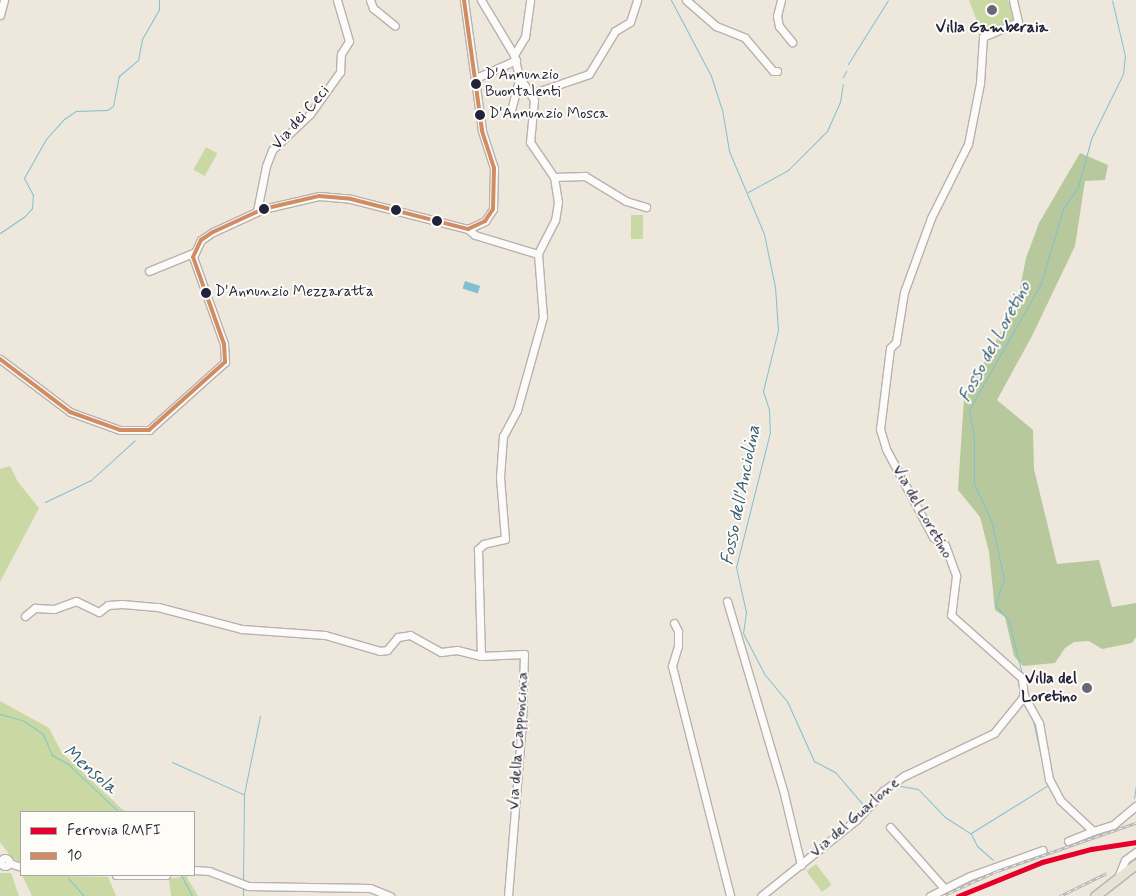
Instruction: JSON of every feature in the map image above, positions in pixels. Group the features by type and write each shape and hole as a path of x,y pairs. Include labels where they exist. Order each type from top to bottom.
{"main road":[{"path":"1095,896 1118,875 1136,864"}],"street":[{"path":"0,15 4,0"},
{"name":"Via dei Ceci","path":"258,211 266,166 272,150 310,114 340,72 341,54 349,41 338,0"},
{"path":"370,0 373,8 395,26"},
{"path":"464,0 482,130 492,159 496,191 493,209 485,222 468,229"},
{"path":"26,616 35,608 54,609 76,601 99,612 108,605 122,604 158,607 242,629 325,635 380,651 387,650 398,637 410,635 442,652 457,650 481,656 478,549 484,544 505,539 500,477 503,436 517,410 543,317 538,254 557,212 554,177 531,146 534,104 531,94 520,77 515,57 481,0"},
{"path":"476,78 515,57 525,37 530,0"},
{"path":"531,94 589,74 615,31 630,22 637,0"},
{"path":"686,0 716,26 744,38 772,71 777,72"},
{"path":"781,0 777,16 779,26 792,42"},
{"name":"Via del Loretino","path":"1013,0 1018,22 983,37 981,76 968,144 931,218 904,292 896,342 890,348 880,429 886,449 927,526 946,549 956,576 951,615 1018,673 1025,687 1024,696 1039,723 1046,766 1055,791 1071,812 1093,830"},
{"path":"511,110 520,77"},
{"path":"554,177 585,176 626,201 646,207"},
{"path":"149,271 193,253 207,236 258,211 301,198 333,196 468,229 476,234 538,254"},
{"path":"0,359 70,412 120,430 140,432 155,426 225,362 224,344 196,270 193,253"},
{"path":"727,601 784,794 801,865"},
{"path":"674,623 678,631 678,646 672,666 730,896"},
{"name":"Via della Capponcina","path":"481,656 522,652 524,659 508,896"},
{"name":"Via del Guarlone","path":"761,896 801,865 904,776 994,733 1024,696"},
{"path":"1068,842 1093,830 1102,831 1136,806"},
{"path":"1121,818 1136,813"},
{"path":"890,828 944,888"},
{"path":"0,850 3,862 20,867"},
{"path":"930,896 944,888 1043,850"},
{"path":"1118,875 1125,860 1136,852"},
{"path":"195,870 209,871 248,886 370,888 390,896"}],"green space":[{"name":"Villa Gamberaia","path":"969,0 1008,0 1016,20 981,32"},
{"path":"206,147 217,153 205,176 193,170"},
{"path":"1080,153 1108,165 1105,180 1085,181 1075,246 1032,336 997,400 1033,430 1034,469 1057,564 1099,560 1112,607 1136,603 1136,637 1132,643 1102,649 1089,641 1074,642 1065,648 1055,663 1023,666 1014,656 1005,617 995,610 989,552 980,517 958,490 964,398 1017,303 1026,258 1039,223"},
{"path":"631,215 643,215 643,239 631,239"},
{"path":"10,466 18,482 39,508 0,582 0,469"},
{"path":"0,701 49,728 62,753 123,810 126,811 20,811 20,862 12,858 0,842"},
{"path":"816,864 832,885 822,892 806,871"},
{"path":"0,873 11,873 19,896 0,896"},
{"path":"22,876 108,877 116,896 32,896"},
{"path":"186,876 198,896 171,896 169,879"}],"water":[{"path":"465,281 480,286 478,294 463,289"}],"waterway":[{"path":"0,233 24,217 32,208 33,195 24,178 46,139 64,119 76,111 107,110 113,106 119,76 138,60 142,39 159,10 159,0"},
{"name":"Fosso dell'Anciolina","path":"671,0 711,76 722,109 729,151 764,234 775,287 778,330 763,391 769,409 770,432 736,567 746,612 743,633 765,675 787,701 814,761 835,772 865,807"},
{"path":"848,64 888,0"},
{"name":"Fosso del Loretino","path":"1022,674 1008,619 995,605 1004,579 991,520 974,484 974,437 969,410 1041,283 1063,209 1078,187 1091,139 1123,74 1125,56 1112,0"},
{"path":"843,77 846,71"},
{"path":"748,192 788,170 827,131 840,102 843,84"},
{"path":"45,502 91,480 135,440"},
{"name":"Mensola","path":"0,714 24,721 43,734 52,755 68,764 118,811"},
{"path":"243,880 244,794 260,716"},
{"name":"Fosso del Loretino","path":"1032,716 1042,761"},
{"path":"172,762 243,794"},
{"name":"Fosso del Loretino","path":"971,833 1048,785 1047,782"},
{"name":"Fosso dell'Anciolina","path":"895,785 918,789 945,817 971,834 977,846 993,860"},
{"path":"1134,798 1136,786"},
{"name":"Mensola","path":"182,876 192,896"},
{"path":"68,878 84,896"},
{"path":"243,887 243,896"}],"railway":[{"path":"942,896 997,871 1136,823"},
{"path":"1060,896 1107,873"}],"rail line":[{"name":"RMFI","path":"958,896 1042,862 1091,849 1136,842"}],"transit line":[{"name":"10","path":"0,359 70,412 120,430 149,430 225,362 224,344 193,257 201,240 213,232 263,209 319,196 351,199 468,229 485,221 493,209 494,168 482,130 464,0"}],"place":[{"name":"Villa Gamberaia","path":"992,10"},
{"name":"D'Annunzio Buontalenti","path":"476,84"},
{"name":"D'Annunzio Mosca","path":"480,115"},
{"name":"D'Annunzio Mezzaratta","path":"206,293"},
{"name":"Villa del Loretino","path":"1087,688"}]}
